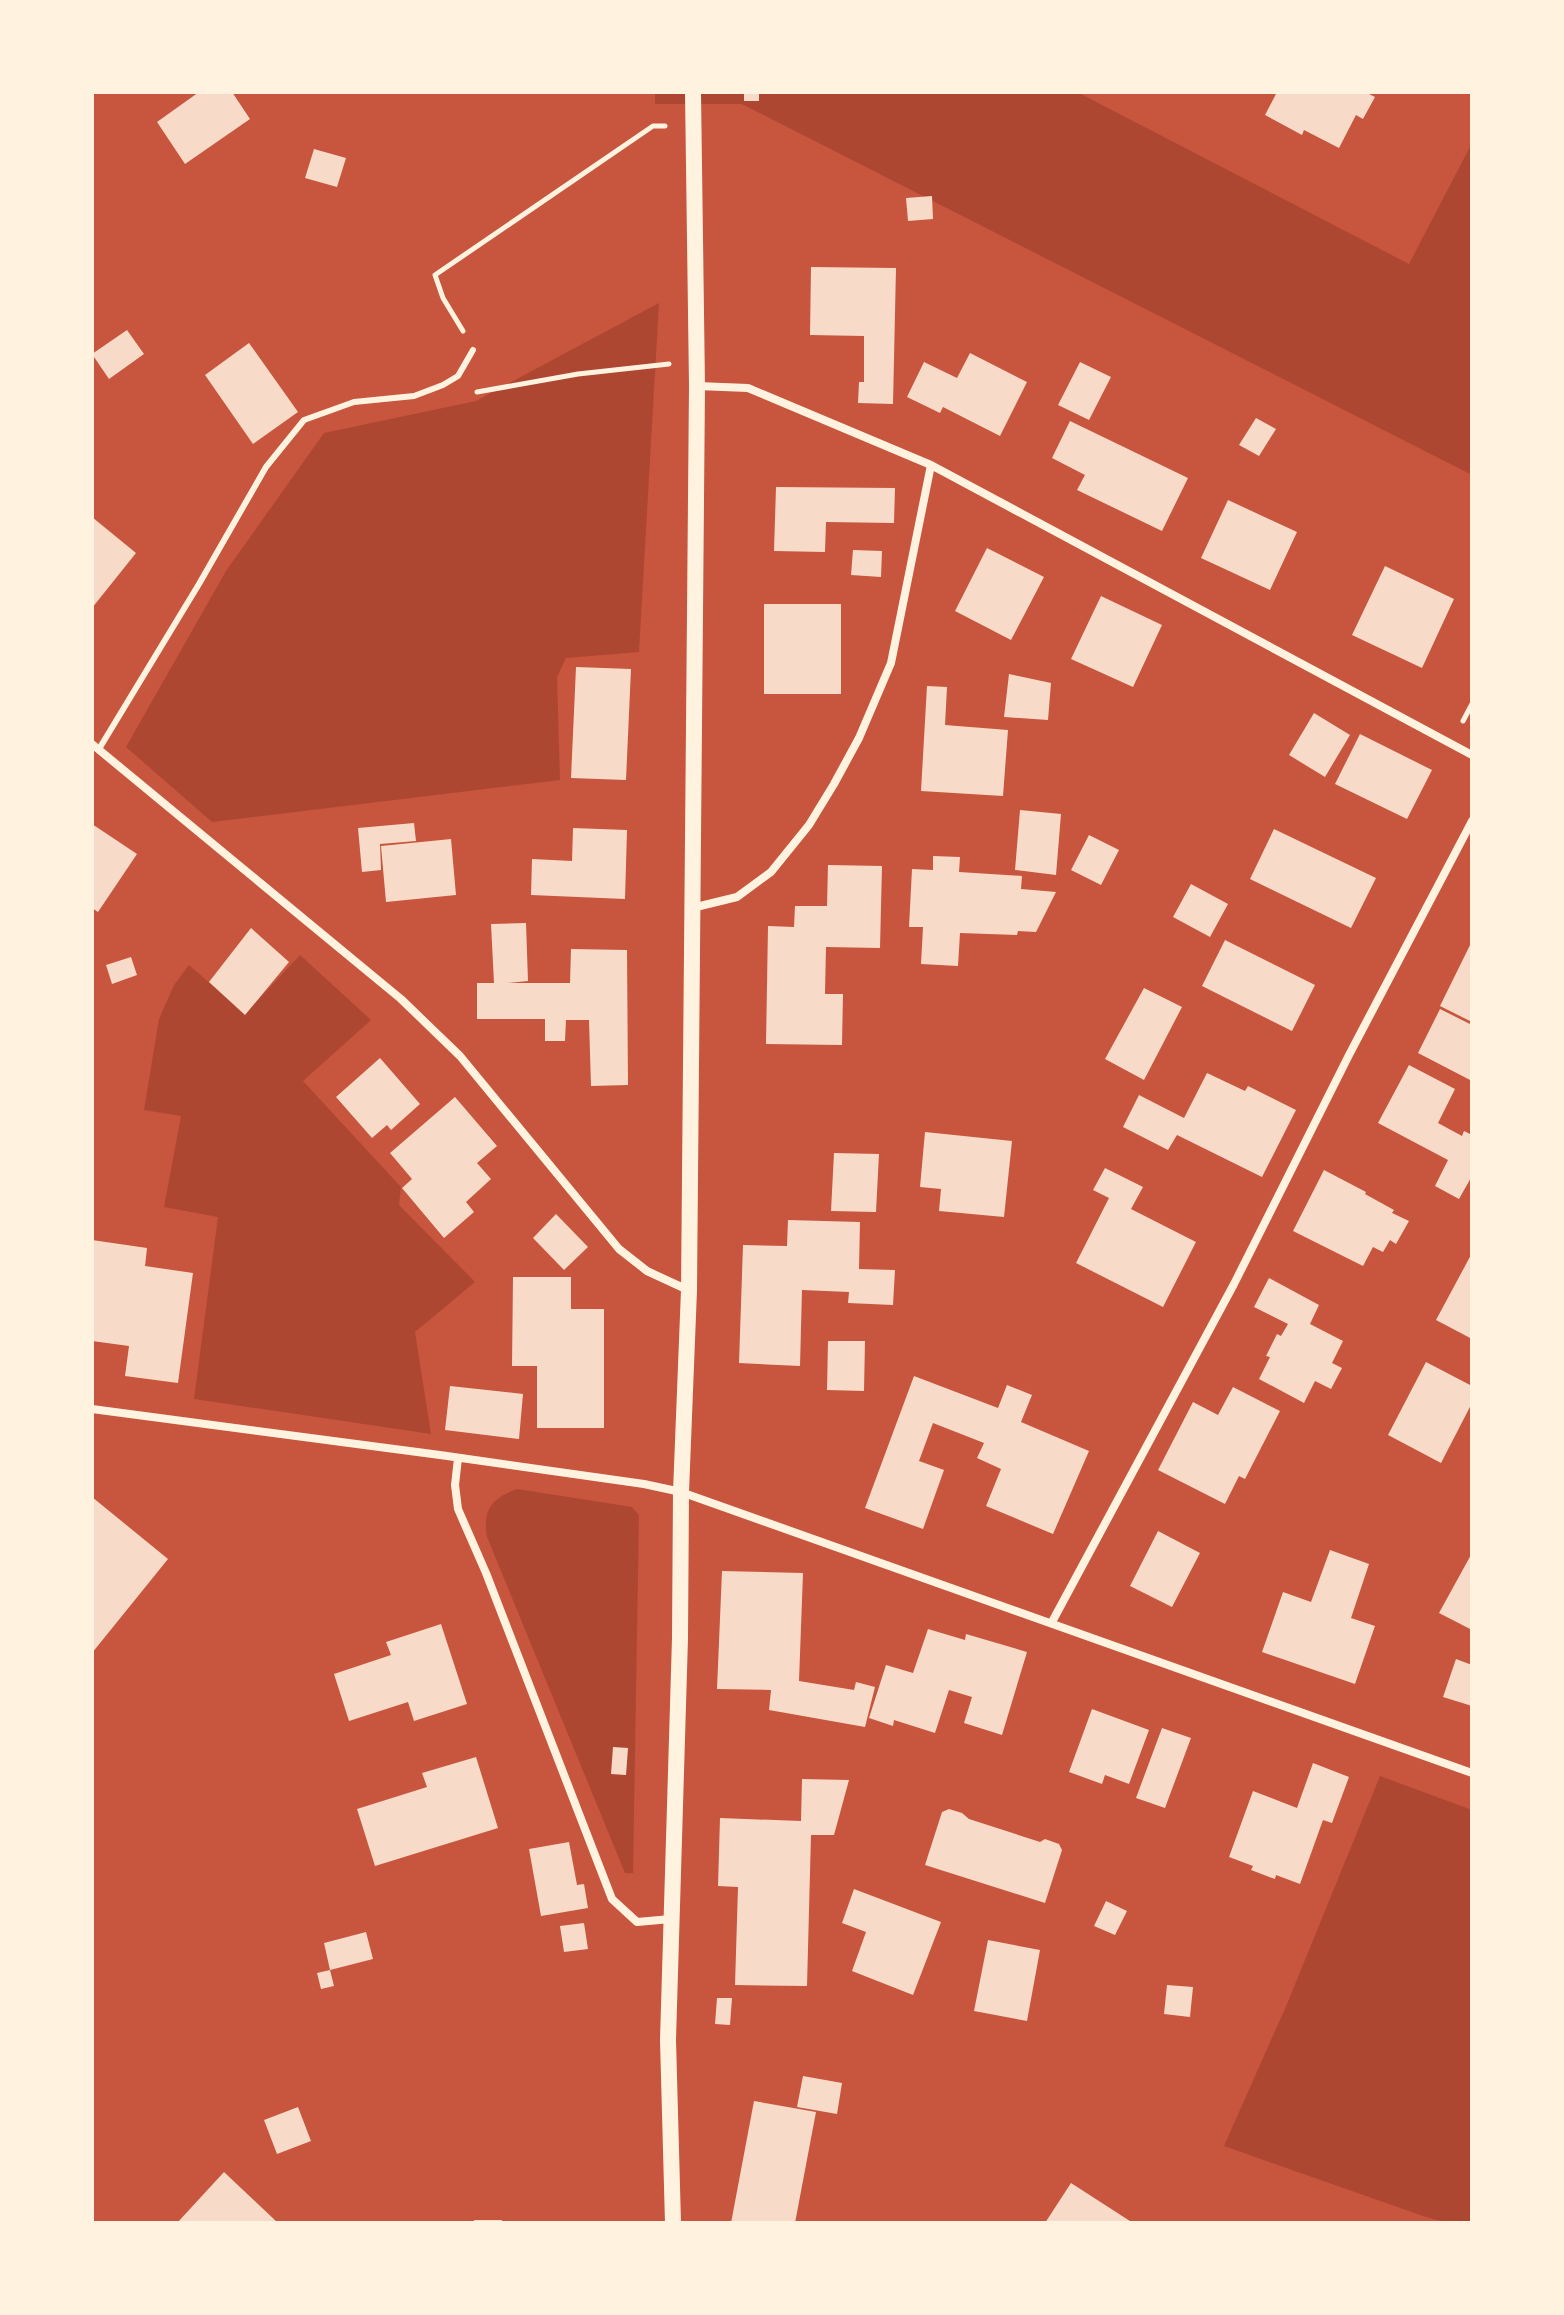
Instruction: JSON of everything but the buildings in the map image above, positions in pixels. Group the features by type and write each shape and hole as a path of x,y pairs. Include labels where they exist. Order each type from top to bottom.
{"main road":[{"path":"673,2223 668,2040 689,1290 697,386 693,92"}],"street":[{"path":"697,386 748,388 931,465 1472,755"},
{"path":"691,908 737,897 771,872 809,825 859,738 891,663 931,465"},
{"path":"96,747 401,999 460,1056 619,1249 647,1271 689,1290"},
{"path":"1052,1622 1234,1284 1349,1055 1472,821"},
{"path":"92,1409 644,1484 681,1492 1472,1773"},
{"path":"458,1458 455,1485 458,1509 486,1573 612,1899 637,1922 671,1919"}],"lane":[{"path":"96,747 199,584 266,467 304,420 354,402 414,396 443,385 458,376 473,350"}],"path":[{"path":"473,350 443,298 435,275 653,126 694,127"},
{"path":"443,385 463,395 578,374 696,362"}],"shaded area":[{"path":"655,92 1077,92 1409,264 1472,143 1472,475 742,104 655,104"},
{"path":"659,303 639,652 566,658 557,677 560,780 212,822 126,747 226,571 324,433 476,401"},
{"path":"300,955 371,1020 303,1081 401,1187 399,1205 475,1282 415,1332 431,1434 194,1399 218,1217 164,1207 181,1116 144,1110 159,1019 174,985 189,965 245,1014"},
{"path":"517,1489 632,1507 639,1515 633,1873 625,1873 487,1537 486,1519 491,1506 501,1496"},
{"path":"1380,1776 1472,1810 1472,2223 1448,2223 1423,2216 1224,2146 1287,2004"}]}
